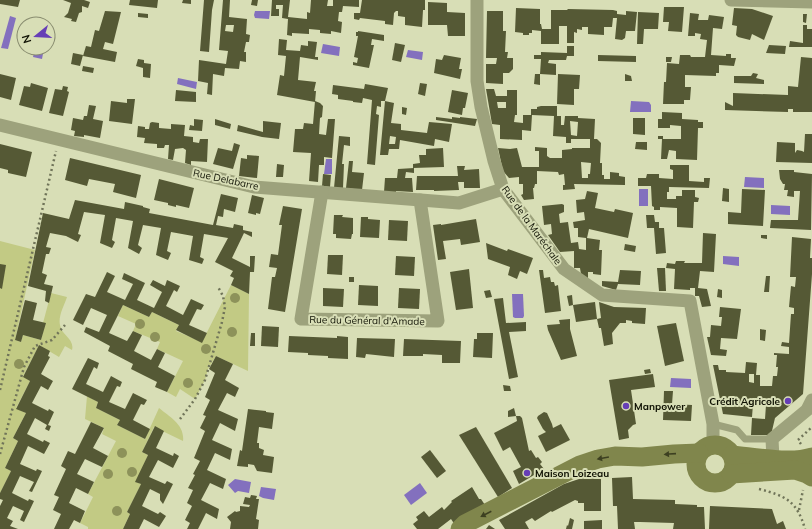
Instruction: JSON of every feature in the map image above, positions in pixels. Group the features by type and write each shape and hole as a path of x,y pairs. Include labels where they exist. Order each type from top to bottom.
{"main road":[{"path":"460,529 465,524 574,468 598,459 616,456 642,457 674,454 706,449 724,447 732,455 734,465 731,474 722,482 710,482 705,480 697,471 696,459 706,449"},
{"path":"732,455 773,459 806,459 812,457"},
{"path":"731,474 795,470 812,477"}],"street":[{"name":"Rue de la Maréchale","path":"477,0 477,81 488,138 503,189 564,269 602,295 690,302 713,424 706,449"},
{"path":"731,0 812,2"},
{"name":"Rue Delabarre","path":"0,125 254,187 459,203 503,189"},
{"name":"Rue du Général d'Amade","path":"322,192 301,319 438,321 420,200"},
{"path":"773,459 772,440 807,410 812,400"}],"lane":[{"path":"713,424 737,430 745,439 772,440"}],"path":[{"path":"0,390 59,140"},
{"path":"180,419 195,399 205,380 220,329 225,307 223,296 218,287"},
{"path":"0,454 24,367 35,346 52,340 65,326"},
{"path":"754,487 776,493 786,498 798,511 805,529"}],"green space":[{"path":"0,241 35,250 15,340 21,342 23,335 41,340 45,324 43,323 51,293 67,297 60,322 63,332 72,343 72,350 65,346 59,357 39,345 23,376 30,381 16,408 26,413 13,438 18,441 5,468 11,471 0,493"},
{"path":"231,285 249,294 248,371 216,356 208,369 205,380 195,399 180,389 176,397 167,392 183,361 157,349 160,342 133,331 136,324 118,316 123,305 149,317 152,312 179,325 176,331 202,342"},
{"path":"87,396 98,402 96,408 120,420 117,425 145,439 159,408 172,418 182,430 183,441 154,427 142,452 148,455 136,482 141,484 127,512 130,514 123,529 88,529 88,527 80,523 93,497 88,494 116,441 102,434 104,428 85,419"}],"shaded area":[{"path":"255,11 270,11 269,19 255,18"},
{"path":"10,16 16,18 8,49 1,48"},
{"path":"323,44 340,47 339,56 321,53"},
{"path":"408,50 423,52 422,60 406,57"},
{"path":"33,56 43,56 42,59"},
{"path":"178,78 197,82 196,89 177,84"},
{"path":"631,101 649,102 651,105 651,112 630,112"},
{"path":"326,159 332,159 332,174 324,174"},
{"path":"745,177 764,178 764,188 744,187"},
{"path":"639,189 648,189 648,206 639,206"},
{"path":"771,205 790,206 790,215 771,214"},
{"path":"723,256 739,257 739,266 723,264"},
{"path":"512,294 523,294 523,318 513,317"},
{"path":"671,378 691,379 691,388 670,387"},
{"path":"235,479 251,482 249,493 238,491 235,493 228,485"},
{"path":"420,483 427,493 411,505 404,495"},
{"path":"261,487 276,489 274,500 259,496"}],"building":[{"path":"0,0 20,0 18,7 0,4"},
{"path":"63,0 84,0 90,2 88,8 82,6 82,12 79,13 76,22 71,21 72,19 64,17 68,13 71,3"},
{"path":"130,0 158,0 157,8 129,5"},
{"path":"183,0 191,0 191,4 182,3"},
{"path":"204,0 214,0 209,52 200,51"},
{"path":"223,0 230,0 229,17 247,19 246,34 250,35 249,42 246,42 244,52 246,52 246,62 240,61 239,69 225,68 224,76 213,74 212,95 207,94 208,83 198,81 199,60 226,64 228,51 219,50","holes":["226,25 234,25 233,32 225,31"]},
{"path":"252,0 258,0 257,6 251,5"},
{"path":"272,0 290,0 288,17 307,19 307,12 310,13 311,0 328,0 327,6 333,6 333,0 359,0 359,7 343,6 342,12 339,12 338,21 342,22 341,33 331,31 331,34 320,33 320,30 309,29 309,34 292,33 292,36 287,35 288,19 282,18 283,5 276,5 276,9 279,9 279,16 271,16"},
{"path":"362,0 425,0 422,27 405,25 405,17 398,16 398,11 394,13 393,25 385,24 385,21 360,18 359,20 354,19 354,13 360,13"},
{"path":"428,2 447,3 447,12 465,13 465,36 448,36 447,25 428,25"},
{"path":"664,7 684,7 682,32 668,31 669,22 663,22"},
{"path":"516,8 540,9 540,24 542,29 551,29 551,10 613,10 617,11 617,14 626,15 626,11 637,12 635,31 626,31 625,38 622,40 615,39 617,18 613,18 612,27 604,27 604,35 588,34 588,27 582,27 582,30 577,29 577,33 574,32 574,43 567,43 567,26 559,26 559,44 541,44 541,31 532,30 532,33 529,33 529,35 523,35 523,33 515,32"},
{"path":"734,8 752,9 773,16 764,40 752,34 750,40 738,37 736,35 737,26 732,25"},
{"path":"105,11 121,12 113,44 105,42 103,49 117,52 115,62 83,56 86,46 91,47 95,30 99,31"},
{"path":"487,11 503,11 503,31 506,31 505,52 508,52 507,58 513,58 513,69 509,73 503,73 503,84 486,83 486,64 496,64 497,58 486,58"},
{"path":"638,12 659,13 658,29 644,29 643,44 637,44"},
{"path":"138,13 148,14 148,18 138,17"},
{"path":"690,13 699,14 698,20 708,20 709,15 724,17 722,29 713,28 711,55 726,56 726,54 731,54 731,58 736,58 734,66 719,65 719,73 716,73 716,76 685,75 685,87 691,87 690,100 684,100 684,104 663,104 667,63 679,64 680,55 705,57 707,40 700,39 701,34 695,33 695,36 688,36"},
{"path":"803,14 807,14 806,23 803,22"},
{"path":"803,25 807,25 807,29 812,29 812,47 789,47 790,41 803,43"},
{"path":"358,31 384,35 384,41 372,39 371,45 374,45 369,68 353,65 353,62 357,63 358,58 354,57 358,36 356,36 356,32"},
{"path":"279,39 287,40 286,50 300,51 301,45 308,46 308,41 317,42 315,57 318,57 318,60 300,57 298,80 316,82 314,91 316,91 315,102 277,95 280,75 284,76 286,56 278,55"},
{"path":"395,43 405,45 401,62 392,60"},
{"path":"769,45 786,46 785,54 766,53"},
{"path":"567,46 574,46 574,56 567,56 566,60 549,60 548,63 556,64 556,75 540,74 541,59 534,59 534,55 541,55 541,52 567,53"},
{"path":"73,53 83,55 80,66 71,64"},
{"path":"444,55 461,58 459,69 462,69 460,79 434,73 436,59 442,60"},
{"path":"598,55 636,56 636,62 598,61"},
{"path":"666,57 672,57 671,62 666,62"},
{"path":"801,57 812,58 812,112 793,112 793,109 788,109 788,112 725,110 725,102 733,106 733,93 788,95 788,86 798,87"},
{"path":"138,59 144,60 144,63 151,64 150,78 143,77 143,68 136,66"},
{"path":"83,66 94,68 93,73 82,71"},
{"path":"753,73 758,74 756,78 764,80 764,84 734,83 734,76 751,76"},
{"path":"0,74 16,78 11,100 0,97"},
{"path":"535,74 540,74 540,85 534,84"},
{"path":"558,74 580,75 579,89 574,89 574,105 557,104"},
{"path":"625,74 631,76 632,81 625,81"},
{"path":"31,83 48,88 42,111 19,105 24,86 30,87"},
{"path":"420,83 427,84 425,96 418,94"},
{"path":"365,84 388,88 385,101 381,101 381,107 377,106 376,114 379,115 375,165 367,164 372,100 363,98 362,103 353,102 338,99 338,95 332,94 333,85 364,89"},
{"path":"63,86 68,87 67,91 69,92 63,116 49,113 55,89 62,90"},
{"path":"486,89 494,89 496,96 507,96 507,90 517,90 517,115 515,115 514,122 523,123 523,115 531,115 531,109 537,109 537,107 541,106 557,106 557,116 561,116 561,125 564,125 565,116 578,116 578,118 595,119 594,139 597,139 601,143 600,163 602,163 602,175 604,175 604,179 610,179 610,172 619,173 619,176 625,177 625,185 574,184 575,189 563,190 563,185 565,185 564,174 559,175 558,172 537,171 537,184 535,184 533,188 534,199 524,200 521,195 523,194 523,184 519,184 519,177 509,178 503,171 498,148 517,148 522,167 539,167 539,151 535,151 535,147 547,148 547,156 550,158 562,158 562,150 572,148 590,148 590,139 571,139 571,143 566,143 566,137 553,136 554,116 532,115 531,131 522,130 522,140 500,139 500,125 492,124","holes":["497,102 506,102 506,108 498,108","570,121 578,122 577,136 571,135","581,162 591,163 588,178 582,178"]},
{"path":"176,90 196,92 196,102 175,101"},
{"path":"452,90 468,93 462,115 448,112"},
{"path":"127,99 135,99 132,124 109,121 111,101 127,103"},
{"path":"315,101 323,106 322,117 320,118 319,134 326,135 328,119 335,119 332,158 324,157 324,165 319,165 318,182 309,181 311,153 293,152 295,129 303,129 304,123 313,124"},
{"path":"385,101 394,103 391,123 401,124 401,130 427,133 429,122 452,124 449,142 435,139 434,146 400,140 399,149 389,149 388,155 380,155","holes":["390,136 396,137 395,144 389,144"]},
{"path":"89,105 96,106 93,119 103,121 100,138 84,135 84,137 74,136 75,131 71,130 73,118 83,120 84,116 87,116"},
{"path":"402,107 407,108 406,115 402,114"},
{"path":"662,112 682,113 682,119 698,120 698,122 703,122 703,128 698,128 697,160 676,159 676,151 669,150 667,159 661,159 662,139 658,139 658,136 663,136 663,139 681,139 681,126 670,125 670,128 658,128 658,119 662,119"},
{"path":"436,117 452,119 452,117 460,117 477,119 475,126 436,120"},
{"path":"633,118 645,118 645,135 633,134"},
{"path":"194,119 203,120 202,131 189,130 190,125 194,126"},
{"path":"215,119 231,124 230,129 215,125"},
{"path":"263,121 281,123 279,139 262,137 237,131 238,125 263,132"},
{"path":"150,123 159,123 159,128 171,129 171,124 185,125 184,136 193,137 193,142 199,143 200,139 208,139 207,162 191,161 191,165 185,163 186,150 183,148 175,149 173,160 168,159 169,145 165,145 164,148 157,148 157,144 144,143 145,138 137,137 138,126 149,129"},
{"path":"805,134 812,134 812,163 776,162 777,142 795,143 795,153 797,150 804,152"},
{"path":"339,136 350,137 350,146 344,145 342,164 344,164 343,188 334,188"},
{"path":"636,142 647,142 647,150 635,149"},
{"path":"234,143 240,145 233,169 213,164 218,148 232,151"},
{"path":"0,144 32,152 26,177 8,173 8,170 0,168"},
{"path":"443,148 444,167 413,168 413,164 420,163 419,155 426,155 426,149"},
{"path":"247,155 259,156 257,178 239,176 241,158 247,159"},
{"path":"70,158 141,175 136,198 113,192 115,184 89,179 87,186 65,180"},
{"path":"349,161 353,161 352,172 364,173 362,190 346,188"},
{"path":"277,164 284,165 283,177 276,177"},
{"path":"670,165 689,165 689,181 704,182 704,178 710,178 709,188 669,187 669,192 667,192 667,199 676,199 676,196 682,196 682,190 695,190 695,197 699,198 698,202 694,202 693,228 677,227 677,208 660,207 660,210 654,210 654,207 652,206 651,186 638,186 638,178 646,178 647,174 659,174 659,178 673,179 673,170 670,169"},
{"path":"457,166 465,166 464,170 479,169 480,188 464,188 464,182 458,182 459,190 416,190 417,176 458,176"},
{"path":"414,168 414,173 406,172 405,178 412,178 413,192 384,192 385,178 397,178 398,169"},
{"path":"779,170 794,170 794,172 812,174 811,230 770,228 771,220 798,220 800,191 794,191 794,197 787,196 788,190 784,190 785,184 783,184 780,179"},
{"path":"323,174 331,175 330,187 322,186"},
{"path":"159,179 194,188 189,208 176,205 176,207 168,205 168,203 154,200"},
{"path":"723,188 729,189 729,202 722,201"},
{"path":"742,189 765,190 763,226 728,224 728,212 741,213"},
{"path":"587,191 598,193 595,208 614,212 615,209 633,213 628,238 589,229 587,238 600,240 599,250 602,250 601,275 588,272 588,279 581,274 580,268 574,268 574,251 560,252 548,235 552,234 551,224 544,225 542,206 564,205 564,212 559,214 560,223 568,222 571,243 578,242 579,249 586,250 586,238 578,237 578,228 574,228 573,222 585,220 584,212 577,213 576,200 585,199"},
{"path":"221,194 238,198 235,212 224,209 223,217 218,216 216,225 233,228 234,224 243,226 243,230 252,232 252,237 244,233 232,258 250,267 250,256 255,256 254,272 250,272 249,294 231,285 234,278 230,276 233,271 215,262 228,238 204,234 200,257 204,259 202,264 189,260 193,236 171,232 167,251 171,253 168,260 156,255 161,228 143,225 138,245 142,248 139,254 128,248 133,221 116,218 112,240 115,242 112,248 100,243 105,215 84,212 78,234 81,235 78,242 66,236 50,233 46,247 51,248 49,254 46,254 42,273 47,275 44,284 53,286 49,303 45,301 46,291 28,286 43,213 69,219 75,200 124,209 125,202 150,209 149,213 213,225"},
{"path":"252,195 264,198 260,214 256,213 256,215 248,213"},
{"path":"283,206 302,209 285,312 268,309 272,277 275,277 277,268 269,267 271,254 278,255 282,225 279,225"},
{"path":"334,215 343,215 342,217 353,218 353,234 351,239 336,238 336,234 333,234"},
{"path":"646,215 654,215 655,222 659,222 659,228 664,228 666,253 656,254 654,228 647,228"},
{"path":"361,217 380,220 379,238 360,237"},
{"path":"476,219 480,242 461,245 460,239 443,241 446,259 438,260 433,225"},
{"path":"389,220 408,221 407,241 388,240"},
{"path":"703,233 716,234 714,272 700,271 698,288 707,289 711,306 702,307 699,296 695,296 695,288 690,288 690,290 674,289 675,269 666,268 667,263 675,264 676,261 685,261 684,263 702,263"},
{"path":"761,235 767,235 767,239 761,238"},
{"path":"792,237 811,239 810,258 812,258 812,274 803,394 775,418 771,435 751,435 752,418 765,419 766,405 753,404 752,417 723,414 713,365 718,365 719,370 726,370 726,372 745,373 746,362 757,363 756,375 760,375 760,386 772,386 773,376 777,376 778,367 776,367 777,355 774,355 774,353 789,354 789,347 781,346 782,342 789,343 791,314 794,314 794,308 789,307 791,286 795,287 796,277 790,277","holes":["749,374 754,374 754,383 749,382"]},
{"path":"486,243 507,251 508,249 533,258 527,274 520,271 517,279 508,275 510,267 488,259"},
{"path":"625,244 636,246 635,252 624,250"},
{"path":"328,255 343,255 342,275 327,274"},
{"path":"396,256 415,257 414,276 395,275"},
{"path":"0,264 6,265 2,289 0,288"},
{"path":"657,268 665,268 666,291 659,291"},
{"path":"469,269 473,308 456,310 450,272"},
{"path":"539,270 543,270 544,278 550,277 551,282 554,282 555,286 558,285 561,311 545,313"},
{"path":"620,270 641,271 640,285 618,284 616,290 602,286 602,281 618,282"},
{"path":"107,272 115,276 107,292 125,300 133,284 122,279 124,273 145,283 137,300 154,308 162,292 150,285 153,280 165,286 167,280 180,286 177,292 174,290 166,306 183,315 191,299 204,305 201,310 197,309 189,325 207,333 202,343 176,330 179,325 152,312 149,317 123,305 109,333 127,341 133,331 142,335 134,351 151,360 157,349 165,353 158,367 175,376 167,392 155,387 157,382 131,369 133,364 108,351 110,346 84,332 86,327 99,332 107,315 91,308 83,325 73,320 86,294 95,297"},
{"path":"766,276 770,276 769,292 764,292"},
{"path":"349,277 354,277 354,282 349,282"},
{"path":"359,285 378,286 378,306 358,305"},
{"path":"323,288 344,289 343,307 323,306"},
{"path":"399,288 420,289 419,309 398,308"},
{"path":"718,289 722,290 722,298 717,297"},
{"path":"490,290 492,297 486,298 484,291"},
{"path":"572,295 573,305 569,306 567,296"},
{"path":"503,298 506,323 526,322 526,331 509,332 518,377 509,379 494,299"},
{"path":"25,300 37,303 33,320 46,323 41,340 23,335 21,342 15,340"},
{"path":"595,302 597,319 576,322 573,305"},
{"path":"599,302 614,307 646,308 645,324 632,323 632,321 626,320 626,323 620,323 612,333 613,344 604,346 601,328 599,328 597,319 601,318"},
{"path":"720,307 741,309 737,339 721,338 720,349 727,350 726,356 711,355 707,337 710,337 711,325 721,326 722,317 719,317"},
{"path":"570,319 570,329 577,356 561,360 547,325 560,324 559,320"},
{"path":"676,323 684,361 665,366 657,326"},
{"path":"262,326 279,327 278,347 261,346"},
{"path":"760,329 766,330 765,341 760,340"},
{"path":"251,333 255,333 255,346 250,346"},
{"path":"477,333 493,333 492,358 473,357 474,339 477,339"},
{"path":"289,336 348,337 348,359 308,355 308,353 288,352"},
{"path":"357,338 395,339 394,357 366,354 365,358 356,357"},
{"path":"404,339 461,341 460,363 442,363 442,355 423,354 423,356 403,356"},
{"path":"39,345 50,351 48,356 50,357 41,374 53,381 48,390 41,386 32,403 48,411 49,409 54,412 48,425 51,426 49,431 45,429 47,425 35,418 27,434 43,442 44,440 50,443 44,454 28,446 20,464 36,471 37,469 42,471 32,492 29,491 34,482 20,476 12,493 28,501 29,499 34,501 24,522 20,520 24,511 13,506 7,518 13,521 10,526 18,529 0,529 0,506 3,500 0,499 0,493 11,471 5,468 18,441 13,438 26,413 16,409 30,381 23,377"},
{"path":"216,356 233,364 225,380 239,388 235,397 227,393 218,410 238,419 235,431 220,423 212,440 232,449 230,460 215,453 207,470 226,479 223,489 210,483 201,500 219,509 217,519 206,513 198,529 187,529 190,523 185,520 192,506 187,503 193,490 188,488 200,461 194,458 205,431 200,428 206,416 203,415 210,400 205,397 215,373 209,369"},
{"path":"88,358 99,363 97,369 94,367 86,384 103,392 111,376 122,382 120,387 117,386 109,402 125,409 133,393 147,400 144,405 141,404 133,420 150,429 145,439 117,425 120,420 96,408 98,402 72,389"},
{"path":"650,369 651,373 645,374 644,370"},
{"path":"653,374 655,387 631,390 636,424 628,430 629,438 619,440 609,380"},
{"path":"503,385 510,386 511,391 504,391"},
{"path":"664,391 673,391 672,404 692,405 691,421 663,420"},
{"path":"514,408 516,416 508,417 508,411"},
{"path":"248,409 274,413 272,429 259,427 257,443 259,443 259,448 264,450 263,455 274,457 272,473 257,471 254,465 248,464 248,467 237,466 240,450 242,451"},
{"path":"544,412 547,413 553,428 561,424 570,440 546,452 538,436 546,432 537,418"},
{"path":"516,416 520,416 522,418 529,451 531,450 536,458 538,457 542,462 540,464 544,469 519,484 513,471 521,467 510,447 503,451 494,433 517,421"},
{"path":"91,422 104,428 93,448 108,456 102,467 85,459 77,474 94,482 88,494 76,488 69,503 85,511 80,523 74,520 69,529 54,529 61,514 53,510 59,497 54,495 66,469 61,466 68,451 75,454"},
{"path":"155,426 164,431 156,448 173,456 174,453 179,456 173,468 158,460 149,477 165,484 167,481 173,484 163,504 160,500 160,494 150,489 142,506 158,514 160,512 166,516 159,527 144,519 139,529 123,529 130,514 127,512 141,484 135,482 148,455 142,452"},
{"path":"476,427 512,488 498,497 459,435"},
{"path":"430,450 446,471 437,478 421,457"},
{"path":"594,474 595,479 601,479 601,511 584,511 584,503 578,503 578,501 575,500 552,512 551,511 535,521 532,518 525,522 529,529 505,529 499,520 564,484"},
{"path":"632,477 633,499 675,500 675,504 697,505 697,507 704,507 705,529 673,529 674,523 634,522 635,529 618,529 617,506 613,506 612,478"},
{"path":"472,487 479,499 481,499 485,505 455,525 451,519 438,529 417,529 413,524 418,520 416,517 424,511 429,517 442,507 444,510 452,502 451,501"},
{"path":"251,495 257,496 256,499 259,499 256,519 259,520 258,529 230,529 231,522 227,517 235,511 240,511 240,506 249,507 250,505 243,504 245,497 250,498"},
{"path":"710,506 772,509 777,524 783,521 786,529 709,529"},
{"path":"570,518 574,520 572,529 566,529 567,525 568,526"},
{"path":"602,520 602,529 584,529 584,521"},
{"path":"489,525 495,529 486,529"}],"place":[{"name":"Crédit Agricole","path":"788,401"},
{"name":"Manpower","path":"626,406"},
{"name":"Maison Loizeau","path":"527,473"}]}
